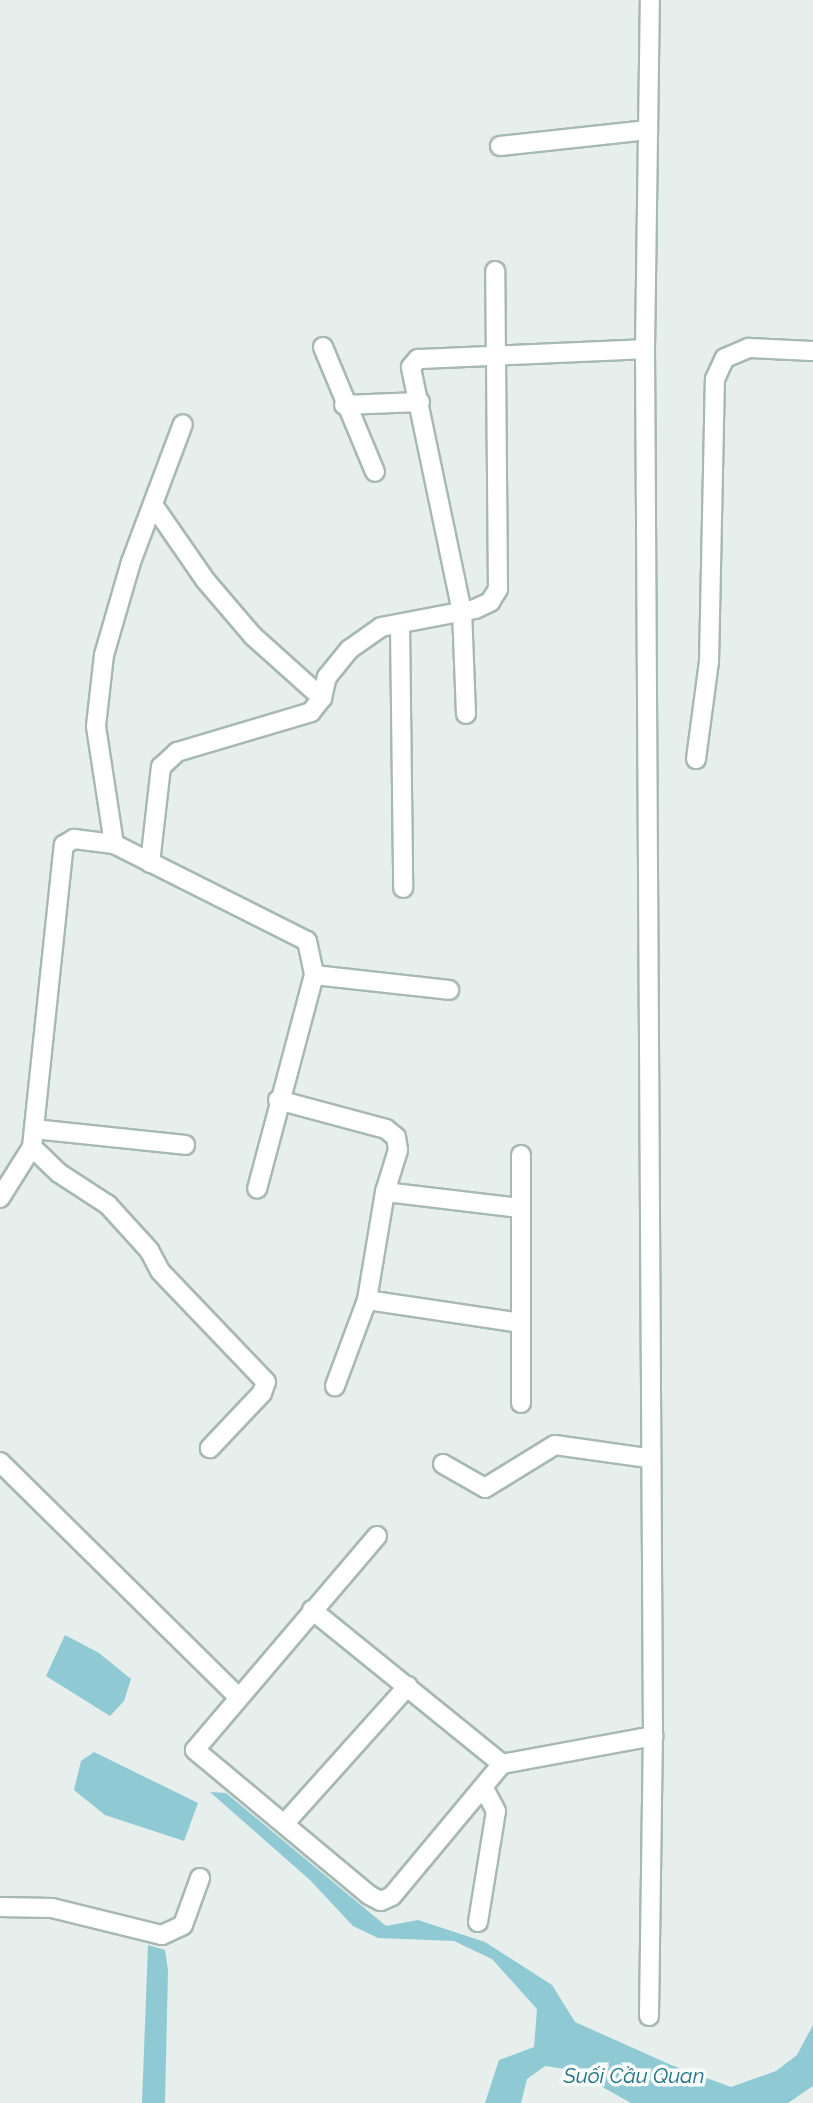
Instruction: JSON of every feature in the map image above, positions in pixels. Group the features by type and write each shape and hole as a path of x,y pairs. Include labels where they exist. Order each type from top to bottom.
{"street":[{"path":"649,2016 653,1736 648,1458 645,349 650,0"},
{"path":"500,146 648,130"},
{"path":"150,863 161,767 177,752 311,712 322,698 327,677 350,649 381,627 462,612 490,602 498,589 495,271"},
{"path":"323,347 344,405 375,472"},
{"path":"696,760 709,662 715,379 725,358 749,348 813,351"},
{"path":"466,713 462,612 411,367 418,359 496,358 645,349"},
{"path":"344,405 420,402"},
{"path":"114,844 96,726 104,655 183,424"},
{"path":"154,506 206,581 253,636 322,698"},
{"path":"400,624 403,888"},
{"path":"0,1198 33,1138 64,845 74,839 114,844 307,941 314,975 278,1100 257,1189"},
{"path":"314,975 449,990"},
{"path":"278,1100 386,1129 396,1137 398,1150 385,1192 367,1300 335,1387"},
{"path":"33,1138 185,1145"},
{"path":"33,1138 59,1172 108,1205 149,1250 160,1271 266,1382 262,1393 210,1448"},
{"path":"521,1155 521,1404"},
{"path":"385,1192 519,1208"},
{"path":"367,1300 520,1323"},
{"path":"443,1464 485,1488 555,1445 648,1458"},
{"path":"0,1462 237,1696"},
{"path":"377,1536 237,1696 195,1750 381,1900 393,1896 502,1764 653,1736"},
{"path":"312,1610 502,1764"},
{"path":"285,1823 408,1686"},
{"path":"478,1922 496,1811 483,1787"},
{"path":"0,1906 51,1908 162,1935 183,1925 200,1878"}],"water":[{"path":"65,1635 99,1653 131,1679 124,1701 110,1716 46,1676"},
{"path":"94,1752 198,1803 184,1841 105,1815 74,1790 81,1761"},
{"name":"Suối Cầu Quan","path":"210,1792 226,1793 386,1926 418,1920 485,1942 552,1985 575,2022 671,2065 731,2087 776,2071 797,2055 813,2025 813,2086 788,2103 631,2103 572,2070 545,2066 527,2079 521,2103 485,2103 499,2060 534,2047 537,2009 492,1959 454,1941 378,1938 353,1926 310,1880"},
{"path":"148,1945 165,1950 168,1970 165,2103 142,2103"}]}
